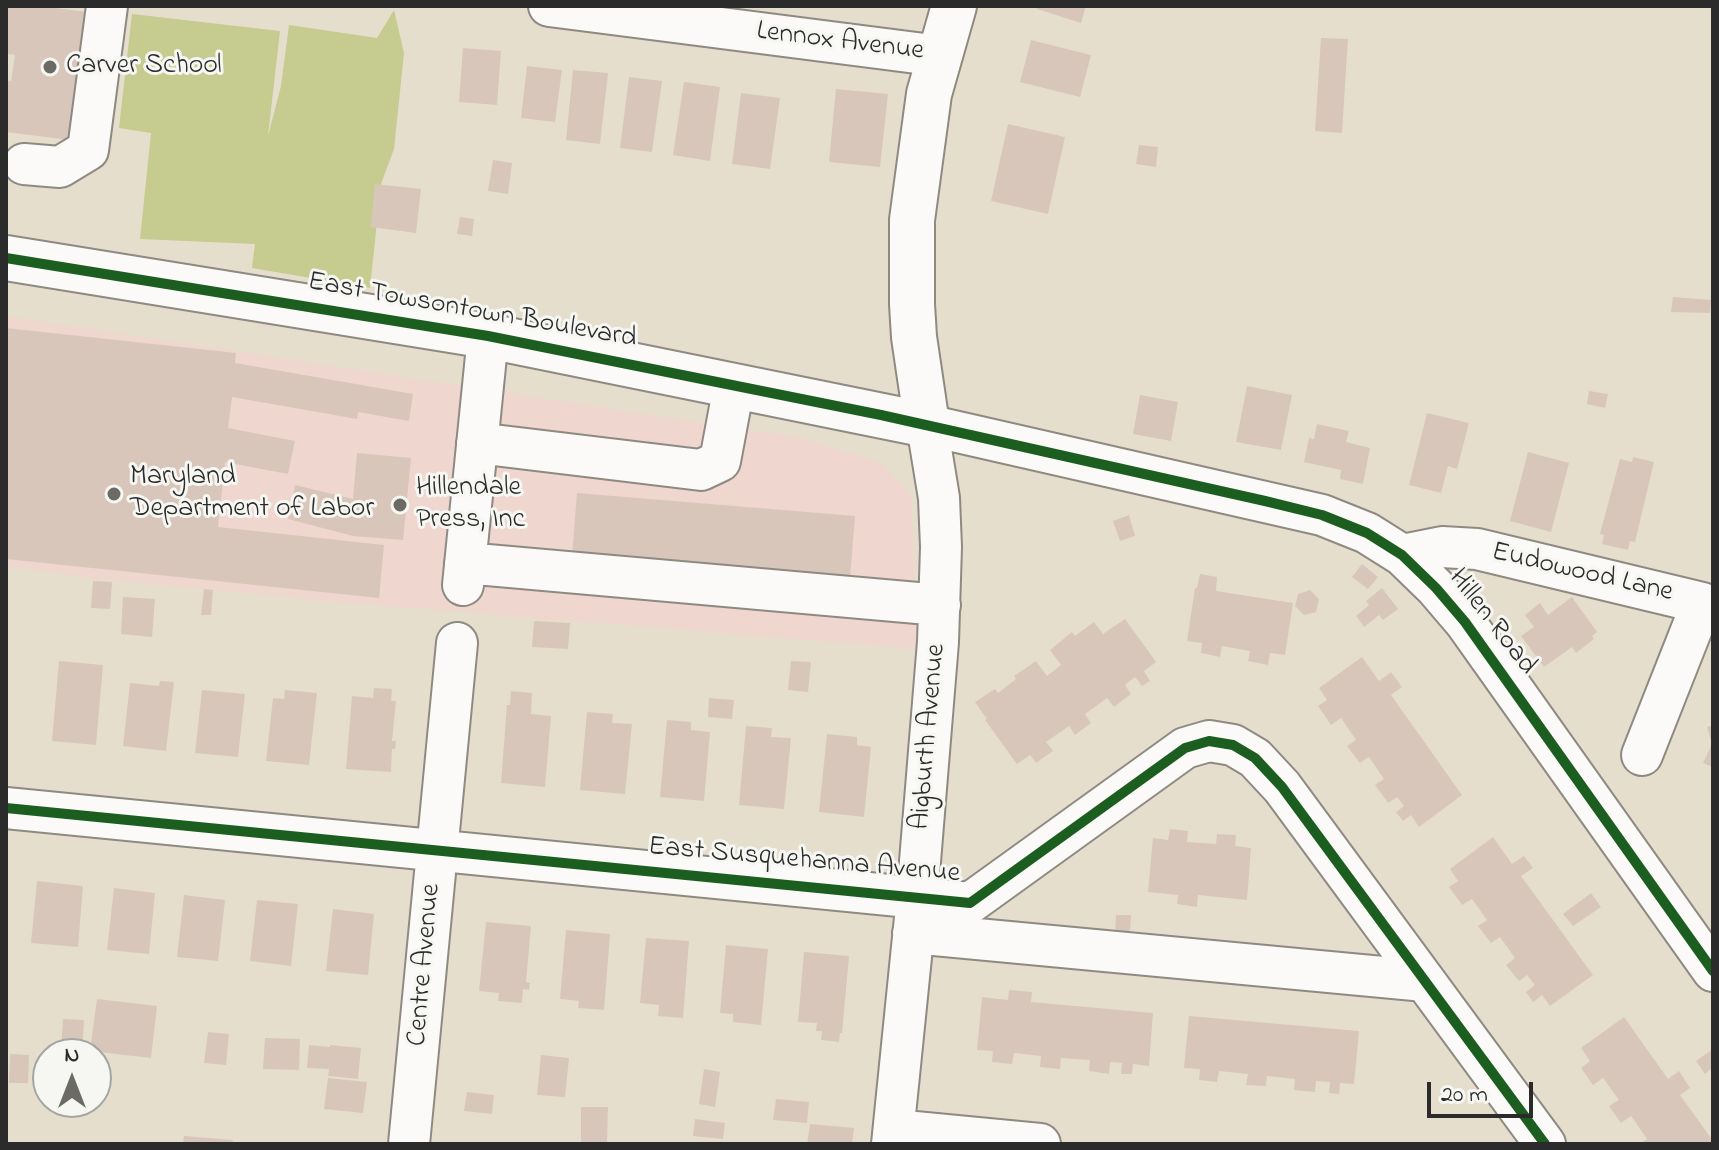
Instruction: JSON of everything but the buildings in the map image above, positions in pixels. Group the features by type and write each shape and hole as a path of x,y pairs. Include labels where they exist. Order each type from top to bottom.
{"main road":[{"path":"927,425 914,337 912,220 929,94 954,6"},
{"name":"East Towsontown Boulevard","path":"6,258 488,336 927,425"}],"street":[{"path":"24,164 60,167 88,150 107,6"},
{"name":"Lennox Avenue","path":"549,6 940,56"},
{"path":"488,336 464,574 940,605"},
{"path":"477,443 701,470 720,461 734,386"},
{"name":"Hillen Road","path":"927,425 1322,515 1367,533 1402,555 1465,622 1713,971"},
{"name":"Aigburth Avenue","path":"893,1137 915,916 940,605 939,498 927,425"},
{"name":"Eudowood Lane","path":"1402,555 1442,547 1477,549 1708,606"},
{"path":"1642,755 1708,606"},
{"name":"Centre Avenue","path":"409,1144 457,643"},
{"name":"East Susquehanna Avenue","path":"6,808 437,850 915,916 970,903 1185,748 1209,741 1233,745 1255,758 1282,787 1425,981 1534,1140"},
{"path":"915,916 1425,981"},
{"path":"893,1137 1040,1144"}],"shaded area":[{"path":"6,316 796,437 880,462 911,495 918,649 351,603 88,578 6,566"}],"green space":[{"path":"394,10 404,53 394,149 381,184 370,288 252,268 255,244 140,239 151,133 119,128 132,14 280,31 268,136 281,86 289,25 377,38"}],"cycle path":[{"path":"6,258 488,336 881,415 1265,501 1322,515 1367,533 1402,555 1465,622 1713,971"},
{"path":"6,808 970,903 1185,748 1209,741 1233,745 1255,758 1282,787 1545,1144"}],"place":[{"name":"Carver School","path":"50,67"},
{"name":"Maryland Department of Labor","path":"114,494"},
{"name":"Hillendale Press, Inc","path":"400,505"}]}
